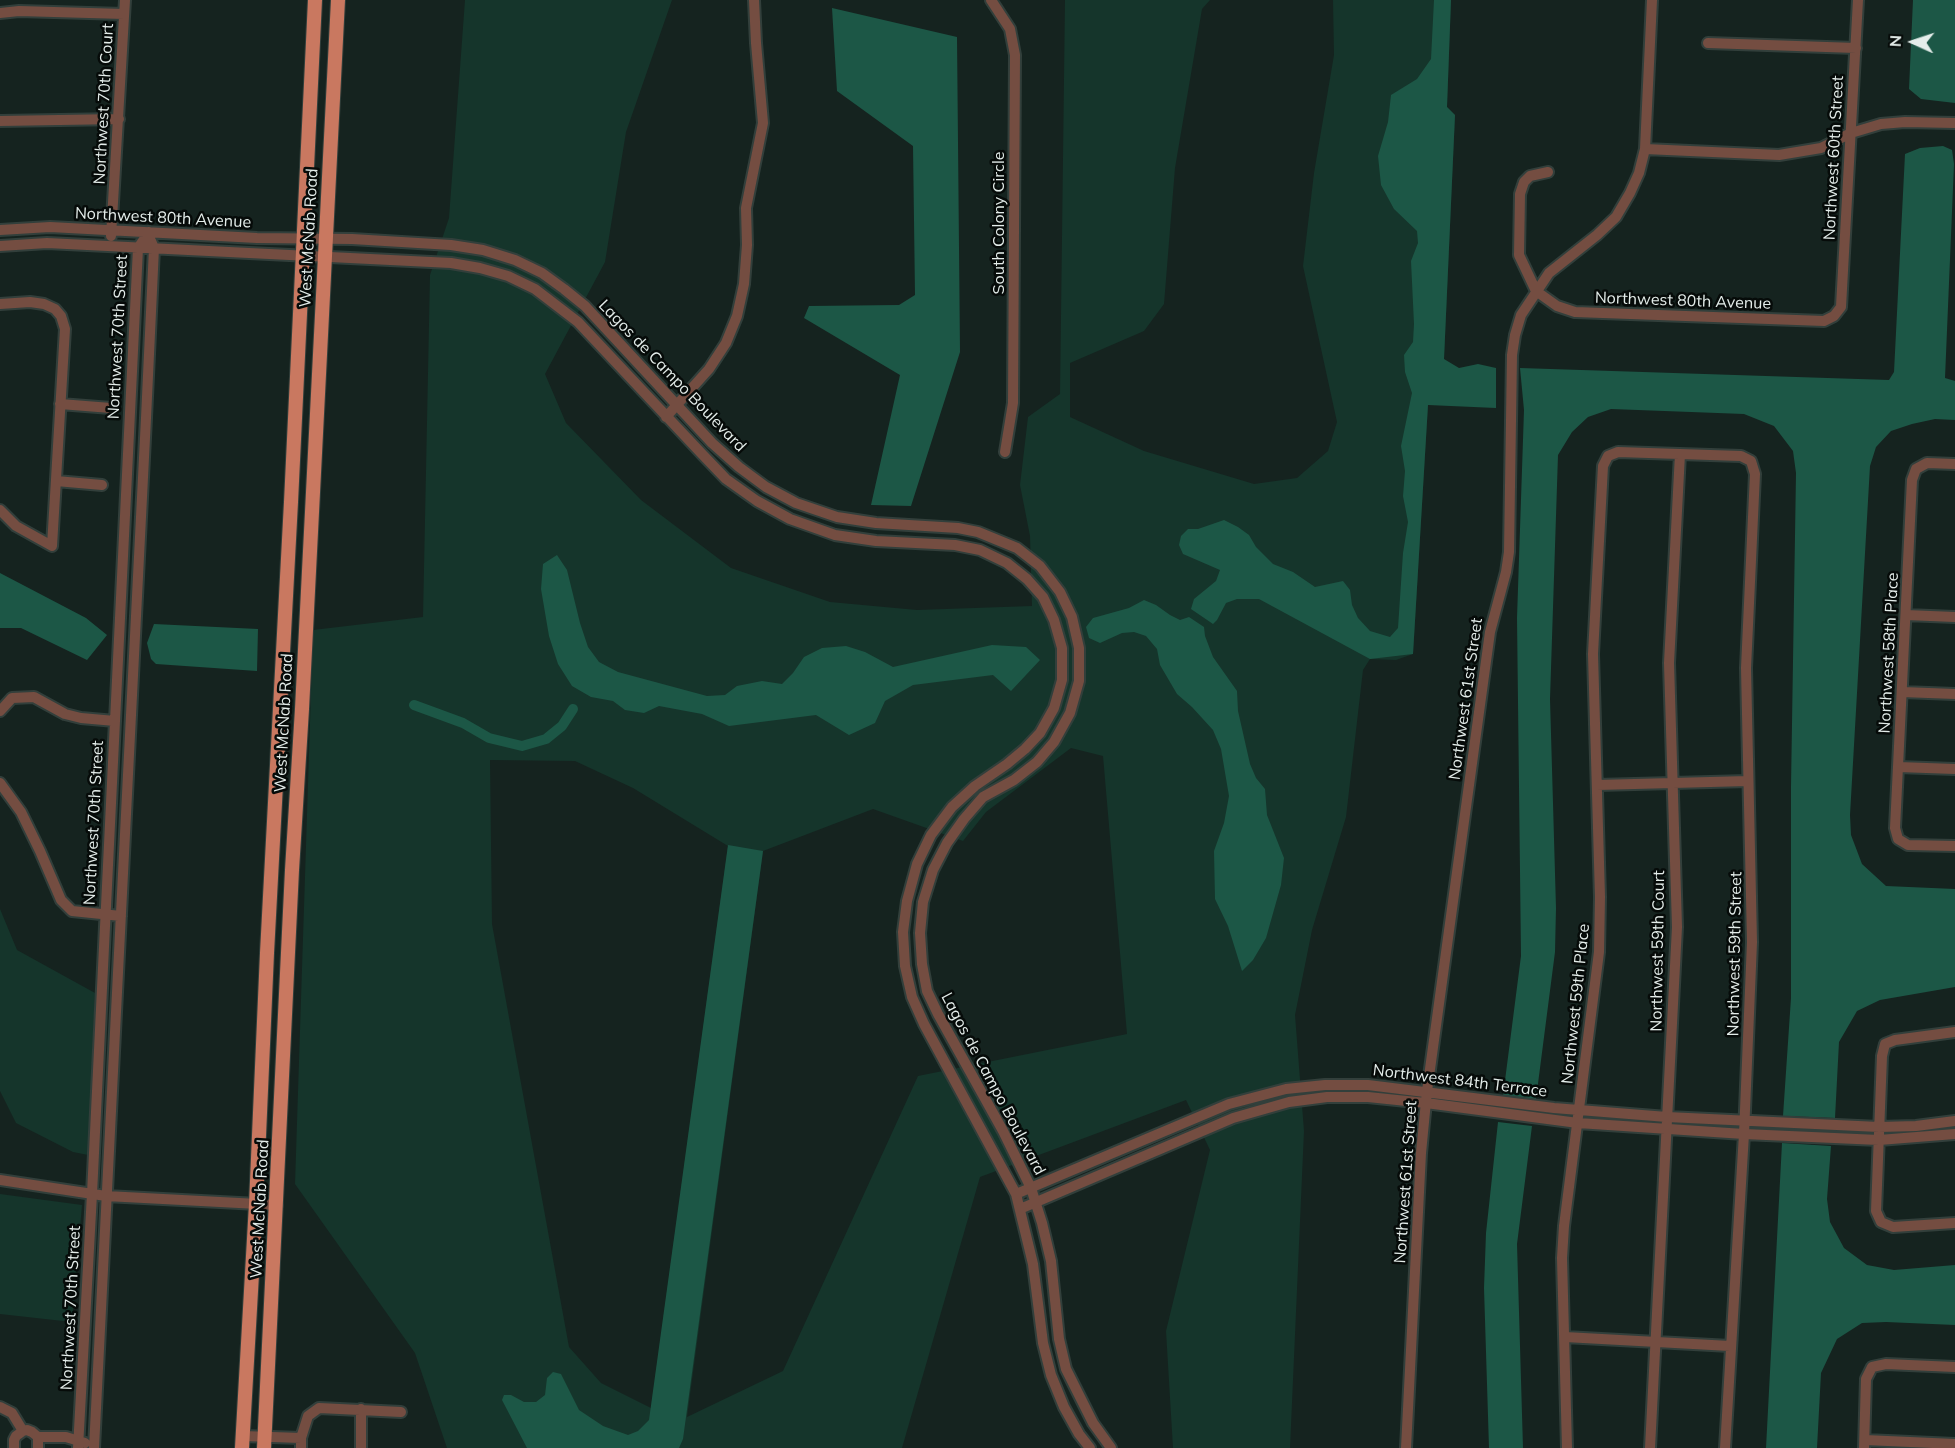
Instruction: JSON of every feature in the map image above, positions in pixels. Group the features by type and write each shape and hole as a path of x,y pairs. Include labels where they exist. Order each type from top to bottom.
{"main road":[{"name":"West McNab Road","path":"265,1442 292,870 338,0"},
{"name":"West McNab Road","path":"242,1442 256,1204 315,2"},
{"path":"315,2 324,19 321,58 324,62 335,63"}],"street":[{"name":"Northwest 70th Court","path":"111,246 125,0"},
{"path":"666,417 709,369 726,343 737,316 744,284 747,245 746,208 763,123 754,0"},
{"name":"South Colony Circle","path":"992,0 1010,29 1015,55 1013,403 1005,452"},
{"name":"Northwest 61st Street","path":"1406,1448 1421,1153 1427,1091 1490,632 1509,552 1512,355 1515,335 1521,315 1536,291 1550,273 1598,235 1616,217 1639,173 1645,149 1652,0"},
{"name":"Northwest 60th Street","path":"1834,316 1841,307 1858,0"},
{"path":"0,13 19,6 124,14"},
{"path":"1708,43 1856,48"},
{"path":"0,121 119,119"},
{"path":"1645,149 1779,155 1821,148 1851,133 1881,124 1955,123"},
{"path":"1536,291 1519,255 1520,194 1524,182 1530,176 1548,172"},
{"name":"Northwest 80th Avenue","path":"0,230 50,227 326,239"},
{"name":"Northwest 70th Street","path":"78,1444 138,248 149,232"},
{"name":"Northwest 70th Street","path":"92,1447 99,1349 153,248 149,232"},
{"name":"Lagos de Campo Boulevard","path":"326,239 452,245 483,250 515,260 542,273 585,306 712,443 766,487 796,503 837,518 958,528 978,532 1017,548 1040,566 1060,592 1072,617 1079,648 1079,681 1070,713 1054,742 1036,762 1014,780 983,797 947,843 933,870 923,902 920,933 927,991 1003,1131 1031,1188 1051,1261 1059,1339 1066,1369 1093,1423 1111,1448"},
{"name":"Northwest 80th Avenue","path":"0,246 47,243 324,256"},
{"name":"Lagos de Campo Boulevard","path":"324,256 450,263 508,276 536,289 578,322 726,479 757,501 790,519 835,535 876,541 955,545 980,550 1007,563 1028,579 1043,597 1054,620 1062,648 1062,680 1054,708 1040,733 1025,749 975,786 952,807 932,835 917,864 909,892 903,932 905,966 912,997 924,1024 1016,1194 1032,1264 1043,1343 1051,1375 1064,1407 1090,1448"},
{"name":"Northwest 80th Avenue","path":"1536,291 1557,306 1575,312 1824,321 1834,316"},
{"path":"0,304 30,302 44,304 55,309 61,316 65,329 52,546 16,526 0,510"},
{"path":"615,362 627,350"},
{"path":"60,404 111,408"},
{"name":"Northwest 59th Place","path":"1568,1448 1562,1258 1564,1226 1599,952 1600,897 1593,654 1602,466 1608,456 1618,452 1680,454"},
{"name":"Northwest 59th Street","path":"1680,454 1741,456 1752,461 1755,474 1746,668 1752,942 1744,1134 1725,1448"},
{"name":"Northwest 59th Court","path":"1650,1448 1677,927 1669,663 1680,454"},
{"name":"Northwest 58th Place","path":"1955,464 1927,463 1916,469 1912,480 1894,828 1898,839 1908,845 1955,846"},
{"path":"56,481 102,485"},
{"path":"978,532 989,554"},
{"path":"1906,615 1955,617"},
{"path":"1902,692 1955,694"},
{"path":"0,711 12,698 34,697 65,714 115,721"},
{"path":"1898,767 1955,769"},
{"path":"1597,785 1748,782"},
{"path":"0,783 21,812 61,900 72,911 120,916"},
{"path":"1955,1032 1894,1040 1885,1044 1882,1056 1876,1211 1881,1222 1893,1227 1955,1223"},
{"name":"Northwest 84th Terrace","path":"1016,1194 1229,1104 1286,1089 1324,1084 1368,1084 1427,1091 1744,1134 1879,1140 1955,1134"},
{"name":"Northwest 84th Terrace","path":"1020,1209 1233,1118 1288,1102 1327,1097 1368,1097 1426,1103 1578,1124 1744,1121 1880,1127 1916,1126 1955,1121"},
{"path":"0,1180 106,1197 277,1205"},
{"path":"1565,1337 1730,1346"},
{"path":"84,1348 99,1349"},
{"path":"1955,1367 1886,1364 1872,1367 1866,1378 1864,1444 1955,1444"},
{"path":"0,1407 12,1413 23,1431"},
{"path":"242,1442 301,1443 308,1416 318,1408 401,1412"},
{"path":"361,1409 361,1448"},
{"path":"14,1448 16,1436 23,1431 32,1432 38,1443 66,1437 78,1444 92,1447"}],"shaded area":[{"path":"465,0 672,0 626,132 605,262 545,374 566,423 641,500 731,568 830,602 917,610 1032,606 1030,536 1020,485 1028,417 1060,394 1065,0 1210,0 1202,9 1175,168 1164,304 1144,331 1070,363 1070,417 1144,451 1254,484 1297,478 1328,451 1337,422 1303,266 1314,173 1334,55 1333,0 1451,0 1447,107 1455,115 1444,359 1428,405 1413,654 1396,660 1370,659 1363,670 1346,817 1312,930 1295,1015 1304,1131 1290,1448 1173,1448 1166,1331 1210,1150 1186,1100 980,1177 902,1448 447,1448 415,1353 295,1184 313,630 423,617 430,275 449,218","holes":["1071,748 1103,756 1127,1034 918,1076 783,1371 687,1417 763,851 873,809 963,841 986,812","490,760 575,761 633,788 728,846 651,1408 601,1383 569,1347 492,924"]},
{"path":"1434,0 1451,0 1447,107 1455,115 1444,359 1459,368 1478,364 1496,368 1496,408 1428,405 1413,654 1370,659 1259,599 1237,599 1226,603 1213,624 1191,609 1194,599 1216,581 1220,570 1183,554 1179,545 1181,536 1188,529 1198,529 1224,520 1249,535 1256,547 1273,564 1293,572 1315,587 1343,581 1350,590 1352,605 1358,618 1370,631 1390,637 1398,628 1403,553 1408,522 1403,496 1405,471 1401,446 1412,393 1405,372 1404,355 1413,342 1411,261 1418,243 1417,231 1394,209 1381,185 1378,156 1388,122 1391,95 1417,79 1431,59"},
{"path":"1913,0 1955,0 1955,103 1921,99 1909,89"},
{"path":"832,8 957,37 960,352 911,506 871,505 900,375 804,318 809,306 899,305 915,295 913,146 837,91"},
{"path":"1943,146 1952,150 1954,164 1945,378 1955,381 1955,420 1935,419 1891,431 1876,447 1870,466 1850,815 1851,835 1862,864 1886,886 1955,889 1955,987 1880,1000 1857,1011 1839,1042 1835,1118 1783,1116 1791,998 1791,786 1796,473 1793,451 1774,426 1744,414 1611,409 1588,417 1572,432 1558,455 1550,699 1556,908 1555,952 1536,1099 1503,1096 1521,956 1517,618 1524,410 1520,368 1889,380 1894,372 1905,154 1920,148"},
{"path":"557,555 567,570 588,647 599,662 618,672 707,696 725,695 737,686 762,681 782,684 804,657 822,648 846,646 865,652 893,667 992,645 1026,647 1040,660 1011,691 993,675 913,685 885,701 875,723 849,735 816,715 729,726 702,714 659,706 644,713 625,710 613,701 591,697 572,686 558,664 549,636 541,589 543,564"},
{"path":"0,573 86,618 107,635 87,660 21,628 0,628"},
{"path":"1144,600 1180,620 1189,617 1204,627 1213,657 1237,691 1238,711 1250,764 1256,778 1265,789 1267,815 1284,858 1281,885 1266,938 1253,960 1242,971 1228,926 1215,899 1214,851 1224,823 1229,796 1221,749 1213,730 1177,694 1160,665 1157,649 1146,636 1134,632 1122,633 1100,643 1089,638 1086,627 1093,618 1129,608"},
{"path":"154,624 258,629 257,671 156,664 151,659 147,643"},
{"path":"728,845 763,851 683,1439 679,1448 527,1448 502,1400 504,1395 511,1395 524,1402 536,1402 545,1395 547,1378 553,1372 561,1374 579,1410 603,1426 628,1435 638,1431 649,1420"},
{"path":"0,909 17,950 95,993 88,1155 73,1152 16,1123 0,1091"},
{"path":"1498,1122 1532,1126 1517,1244 1523,1448 1489,1448 1484,1288 1486,1233"},
{"path":"1782,1143 1831,1146 1827,1199 1830,1222 1844,1248 1867,1265 1894,1270 1955,1265 1955,1325 1862,1323 1837,1339 1821,1373 1817,1448 1766,1448"},
{"path":"0,1194 82,1205 72,1322 0,1314"}],"waterway":[{"path":"414,705 463,723 489,738 522,746 546,739 562,726 573,709"}]}
